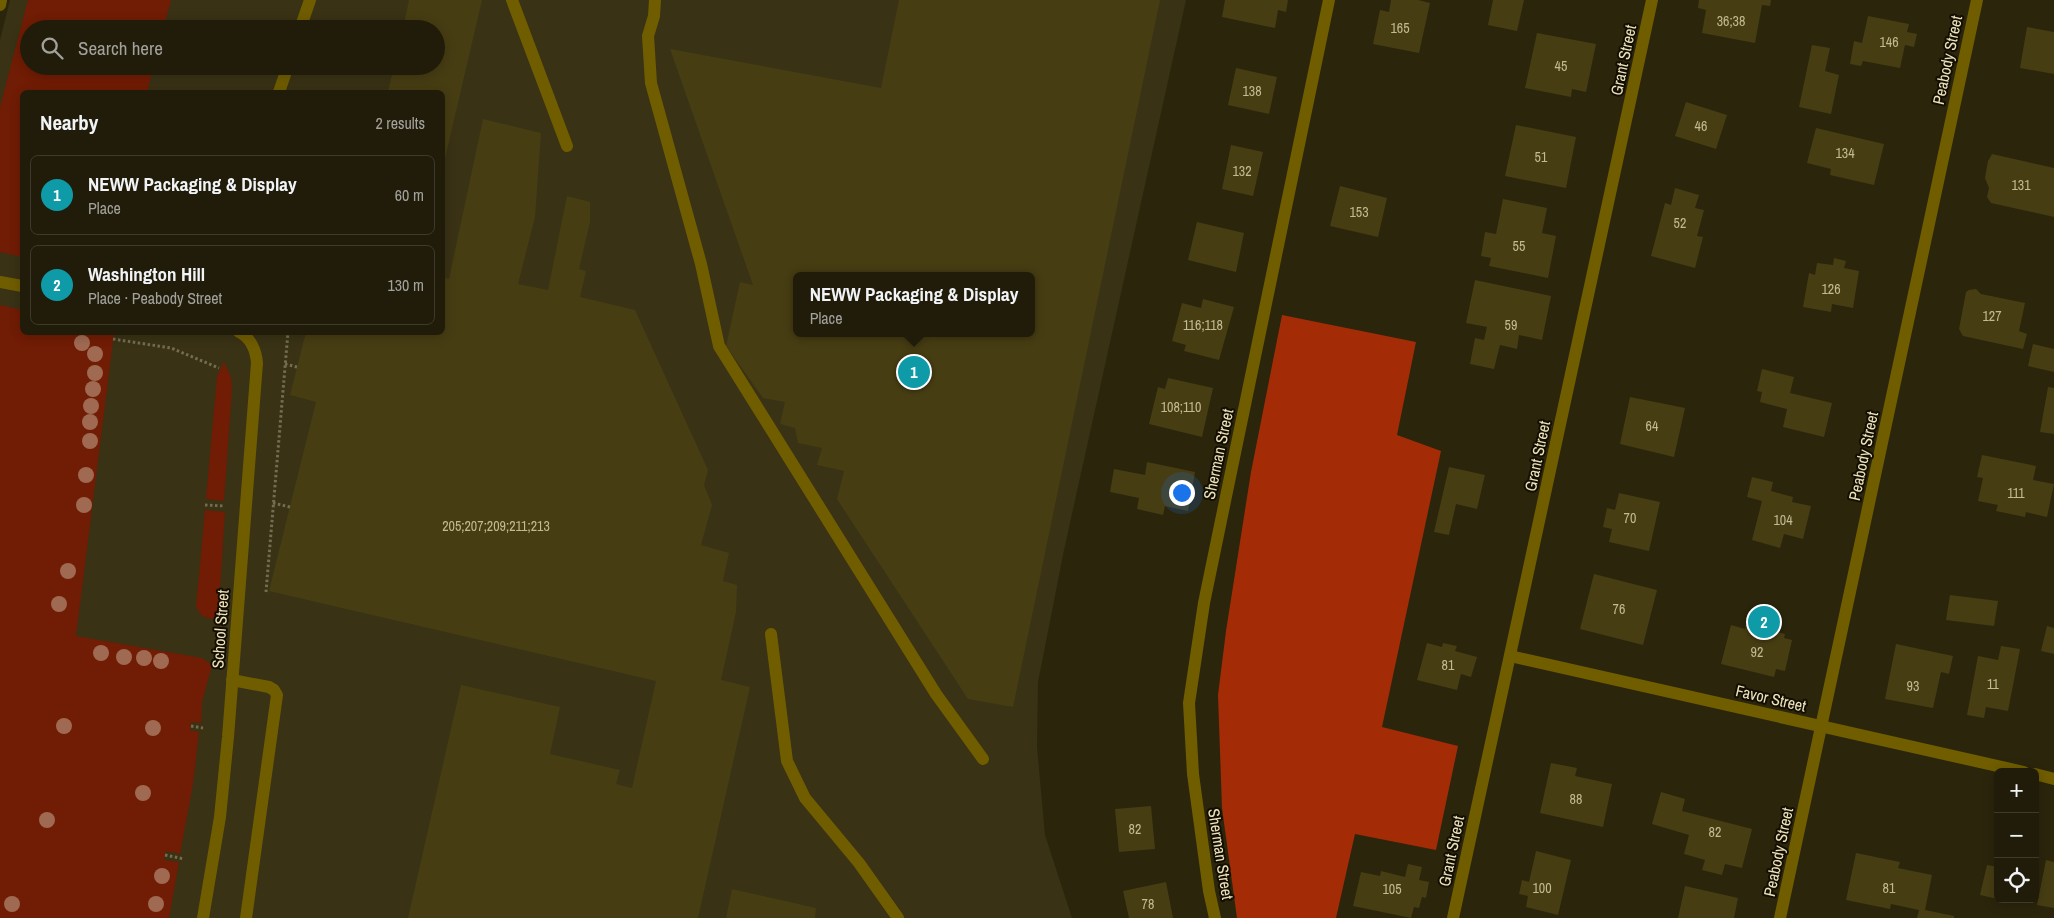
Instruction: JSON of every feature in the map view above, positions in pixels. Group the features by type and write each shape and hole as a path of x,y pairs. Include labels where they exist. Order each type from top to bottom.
{"street":[{"path":"0,5 1,0"},
{"path":"303,20 310,0"},
{"path":"512,0 567,146"},
{"path":"655,0 654,16 648,36 651,83 701,264 719,346 931,686 983,759"},
{"name":"Sherman Street","path":"1215,918 1209,892 1192,774 1189,703 1204,603 1329,0"},
{"name":"Grant Street","path":"1453,918 1652,0"},
{"name":"Peabody Street","path":"1780,918 1977,0"},
{"path":"280,90 285,75"},
{"path":"0,282 20,286"},
{"name":"School Street","path":"203,918 220,816 257,363 256,353 244,335"},
{"path":"771,634 787,761 805,798 859,863 898,918"},
{"name":"Favor Street","path":"1510,656 2006,768"},
{"path":"232,680 269,686 277,696 246,918"},
{"path":"2039,775 2054,778"}],"path":[{"path":"266,592 288,335"},
{"path":"113,339 171,348 219,368"},
{"path":"285,364 297,367"},
{"path":"273,503 290,507"},
{"path":"205,505 226,506"},
{"path":"191,726 203,728"},
{"path":"165,855 184,860"}],"shaded area":[{"path":"10,0 1186,0 1064,550 1038,682 1037,747 1045,835 1072,918 0,918 0,40"},
{"path":"28,0 171,0 165,20 23,20"},
{"path":"20,31 20,75 152,75 148,90 20,90 20,257 0,252 0,107"},
{"path":"0,305 20,310 20,335 114,335 76,636 202,658 212,665 202,702 201,723 191,722 190,730 199,732 193,784 180,854 166,851 164,860 179,862 169,918 0,918"},
{"path":"1282,315 1416,342 1397,435 1441,451 1382,727 1458,746 1436,850 1355,834 1336,918 1237,918 1222,808 1218,695 1251,472"},
{"path":"224,362 231,377 232,389 224,501 206,499 217,376"},
{"path":"205,510 225,512 218,621 202,616 196,607"}],"building":[{"path":"409,0 482,0 445,158 445,90 388,90 392,75 445,75 445,20 405,20"},
{"path":"899,0 1160,0 1013,707 968,699 837,499 844,471 817,465 822,448 798,443 795,428 780,424 785,402 763,398 726,346 740,282 753,285 670,49 881,88"},
{"path":"1225,0 1288,0 1286,12 1278,10 1275,28 1222,17"},
{"path":"1391,0 1418,0 1430,3 1419,53 1373,44 1380,10 1389,12"},
{"path":"1493,0 1524,0 1517,31 1488,25"},
{"path":"1699,0 1771,0 1770,6 1762,5 1755,43 1702,33 1706,10 1698,8"},
{"path":"1868,16 1909,24 1907,32 1917,34 1914,47 1905,45 1900,68 1863,61 1861,66 1850,64 1854,41 1862,43"},
{"path":"2027,27 2054,32 2054,74 2020,68"},
{"path":"1537,33 1596,44 1586,92 1572,89 1571,97 1525,88"},
{"path":"1812,45 1830,48 1825,71 1839,75 1831,114 1799,107"},
{"path":"1236,68 1277,77 1269,114 1228,105"},
{"path":"1686,102 1727,115 1716,149 1675,136"},
{"path":"483,119 541,133 535,217 518,284 548,290 567,196 590,202 590,222 579,269 586,271 580,297 635,310 708,470 704,485 712,505 701,545 729,553 723,581 737,585 736,612 721,680 750,687 698,918 408,918 461,685 560,707 550,754 620,770 616,784 632,788 656,681 269,591 316,402 290,395 305,335 445,335 445,278 449,279"},
{"path":"1516,125 1576,137 1566,188 1505,176"},
{"path":"1816,128 1884,144 1874,185 1830,175 1831,169 1807,163"},
{"path":"1231,145 1263,152 1253,196 1222,189"},
{"path":"1992,154 2054,168 2054,217 1991,203 1987,197 1989,188 1985,178 1988,161"},
{"path":"1340,186 1387,198 1378,237 1330,226"},
{"path":"1675,188 1699,195 1695,208 1704,210 1697,236 1703,237 1695,268 1651,256 1665,203 1671,205"},
{"path":"1503,199 1547,208 1542,233 1556,236 1548,278 1489,266 1491,258 1481,256 1485,232 1496,234"},
{"path":"1197,222 1244,233 1236,272 1188,260"},
{"path":"1834,258 1846,261 1844,268 1859,271 1853,308 1832,304 1831,312 1803,307 1809,273 1815,275 1817,263 1833,265"},
{"path":"1475,280 1551,296 1542,340 1519,335 1517,349 1500,345 1494,369 1470,364 1475,338 1484,340 1487,327 1466,323"},
{"path":"1976,289 1981,294 2025,303 2019,331 2027,334 2023,349 1963,336 1959,329 1966,292"},
{"path":"1203,299 1234,307 1219,360 1184,351 1186,345 1172,341 1182,303 1201,308"},
{"path":"2033,344 2054,349 2054,372 2028,366"},
{"path":"1762,369 1794,377 1790,393 1832,403 1824,437 1783,427 1787,409 1760,402 1762,392 1757,391"},
{"path":"1168,378 1213,388 1202,437 1149,424 1158,387 1165,389"},
{"path":"2048,387 2054,388 2054,434 2040,432"},
{"path":"1630,397 1685,408 1674,457 1620,444"},
{"path":"1982,455 2036,466 2033,480 2054,484 2047,517 2026,512 2025,517 1996,511 1998,505 1978,501 1983,478 1977,477"},
{"path":"1147,462 1195,472 1188,511 1165,506 1163,515 1137,509 1139,498 1110,492 1114,469 1145,475"},
{"path":"1449,467 1485,475 1477,509 1456,504 1449,535 1434,532"},
{"path":"1752,477 1773,482 1771,491 1793,497 1792,502 1811,506 1803,539 1784,534 1780,548 1752,540 1762,501 1747,497"},
{"path":"1619,493 1660,502 1649,551 1609,542 1612,529 1603,527 1607,508 1615,510"},
{"path":"1594,574 1657,590 1643,645 1580,629"},
{"path":"1950,595 1998,601 1994,626 1946,620"},
{"path":"1746,624 1785,634 1784,638 1792,640 1785,671 1776,669 1774,677 1721,664 1731,625 1745,629"},
{"path":"2047,626 2054,628 2054,654 2041,651"},
{"path":"1427,643 1442,647 1443,643 1457,646 1455,651 1477,657 1471,677 1461,674 1457,690 1417,680"},
{"path":"1896,644 1953,656 1949,674 1941,672 1933,708 1885,699"},
{"path":"2001,646 2020,649 2008,711 1986,707 1984,718 1967,715 1978,656 1998,660"},
{"path":"1551,763 1577,768 1575,776 1612,784 1603,827 1540,813"},
{"path":"1661,792 1685,799 1682,811 1752,829 1742,868 1725,864 1722,875 1702,870 1705,860 1684,854 1689,835 1652,824"},
{"path":"1151,806 1155,849 1119,852 1115,809"},
{"path":"1536,851 1571,860 1558,915 1526,907 1528,896 1519,894 1522,880 1529,882"},
{"path":"1856,853 1900,862 1898,868 1932,875 1925,910 1954,916 1954,918 1917,918 1919,910 1891,904 1890,909 1846,900"},
{"path":"2046,860 2054,862 2054,908 2037,905 2039,903"},
{"path":"1408,864 1422,867 1419,880 1429,882 1426,898 1422,897 1419,908 1414,907 1411,918 1353,906 1361,872 1380,876 1381,871 1405,877"},
{"path":"1987,865 1994,866 1994,898 1980,895"},
{"path":"1166,882 1173,918 1129,918 1123,891"},
{"path":"1685,886 1738,898 1734,918 1678,918"},
{"path":"732,889 816,908 815,918 726,918"}],"place":[{"name":"NEWW Packaging & Display","path":"914,372"},
{"name":"Washington Hill","path":"1764,622"}]}
